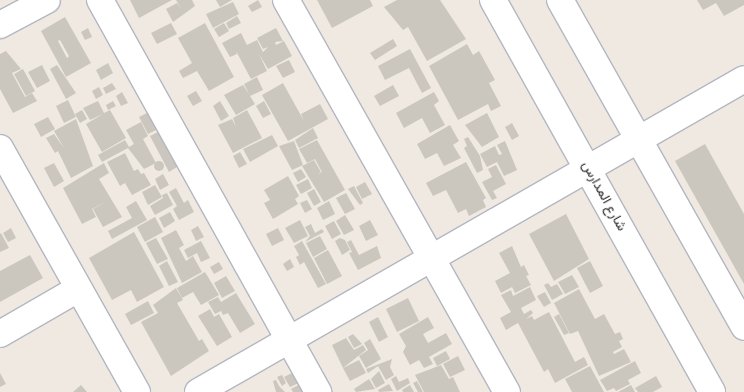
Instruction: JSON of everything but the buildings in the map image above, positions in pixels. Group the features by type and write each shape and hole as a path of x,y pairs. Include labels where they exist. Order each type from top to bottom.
{"street":[{"path":"0,26 47,0"},
{"path":"100,0 318,392"},
{"path":"286,0 507,392"},
{"name":"شارع المدارس","path":"493,0 712,392"},
{"path":"560,0 744,327"},
{"path":"198,392 744,79"},
{"path":"0,148 137,392"},
{"path":"0,334 78,289"}]}
